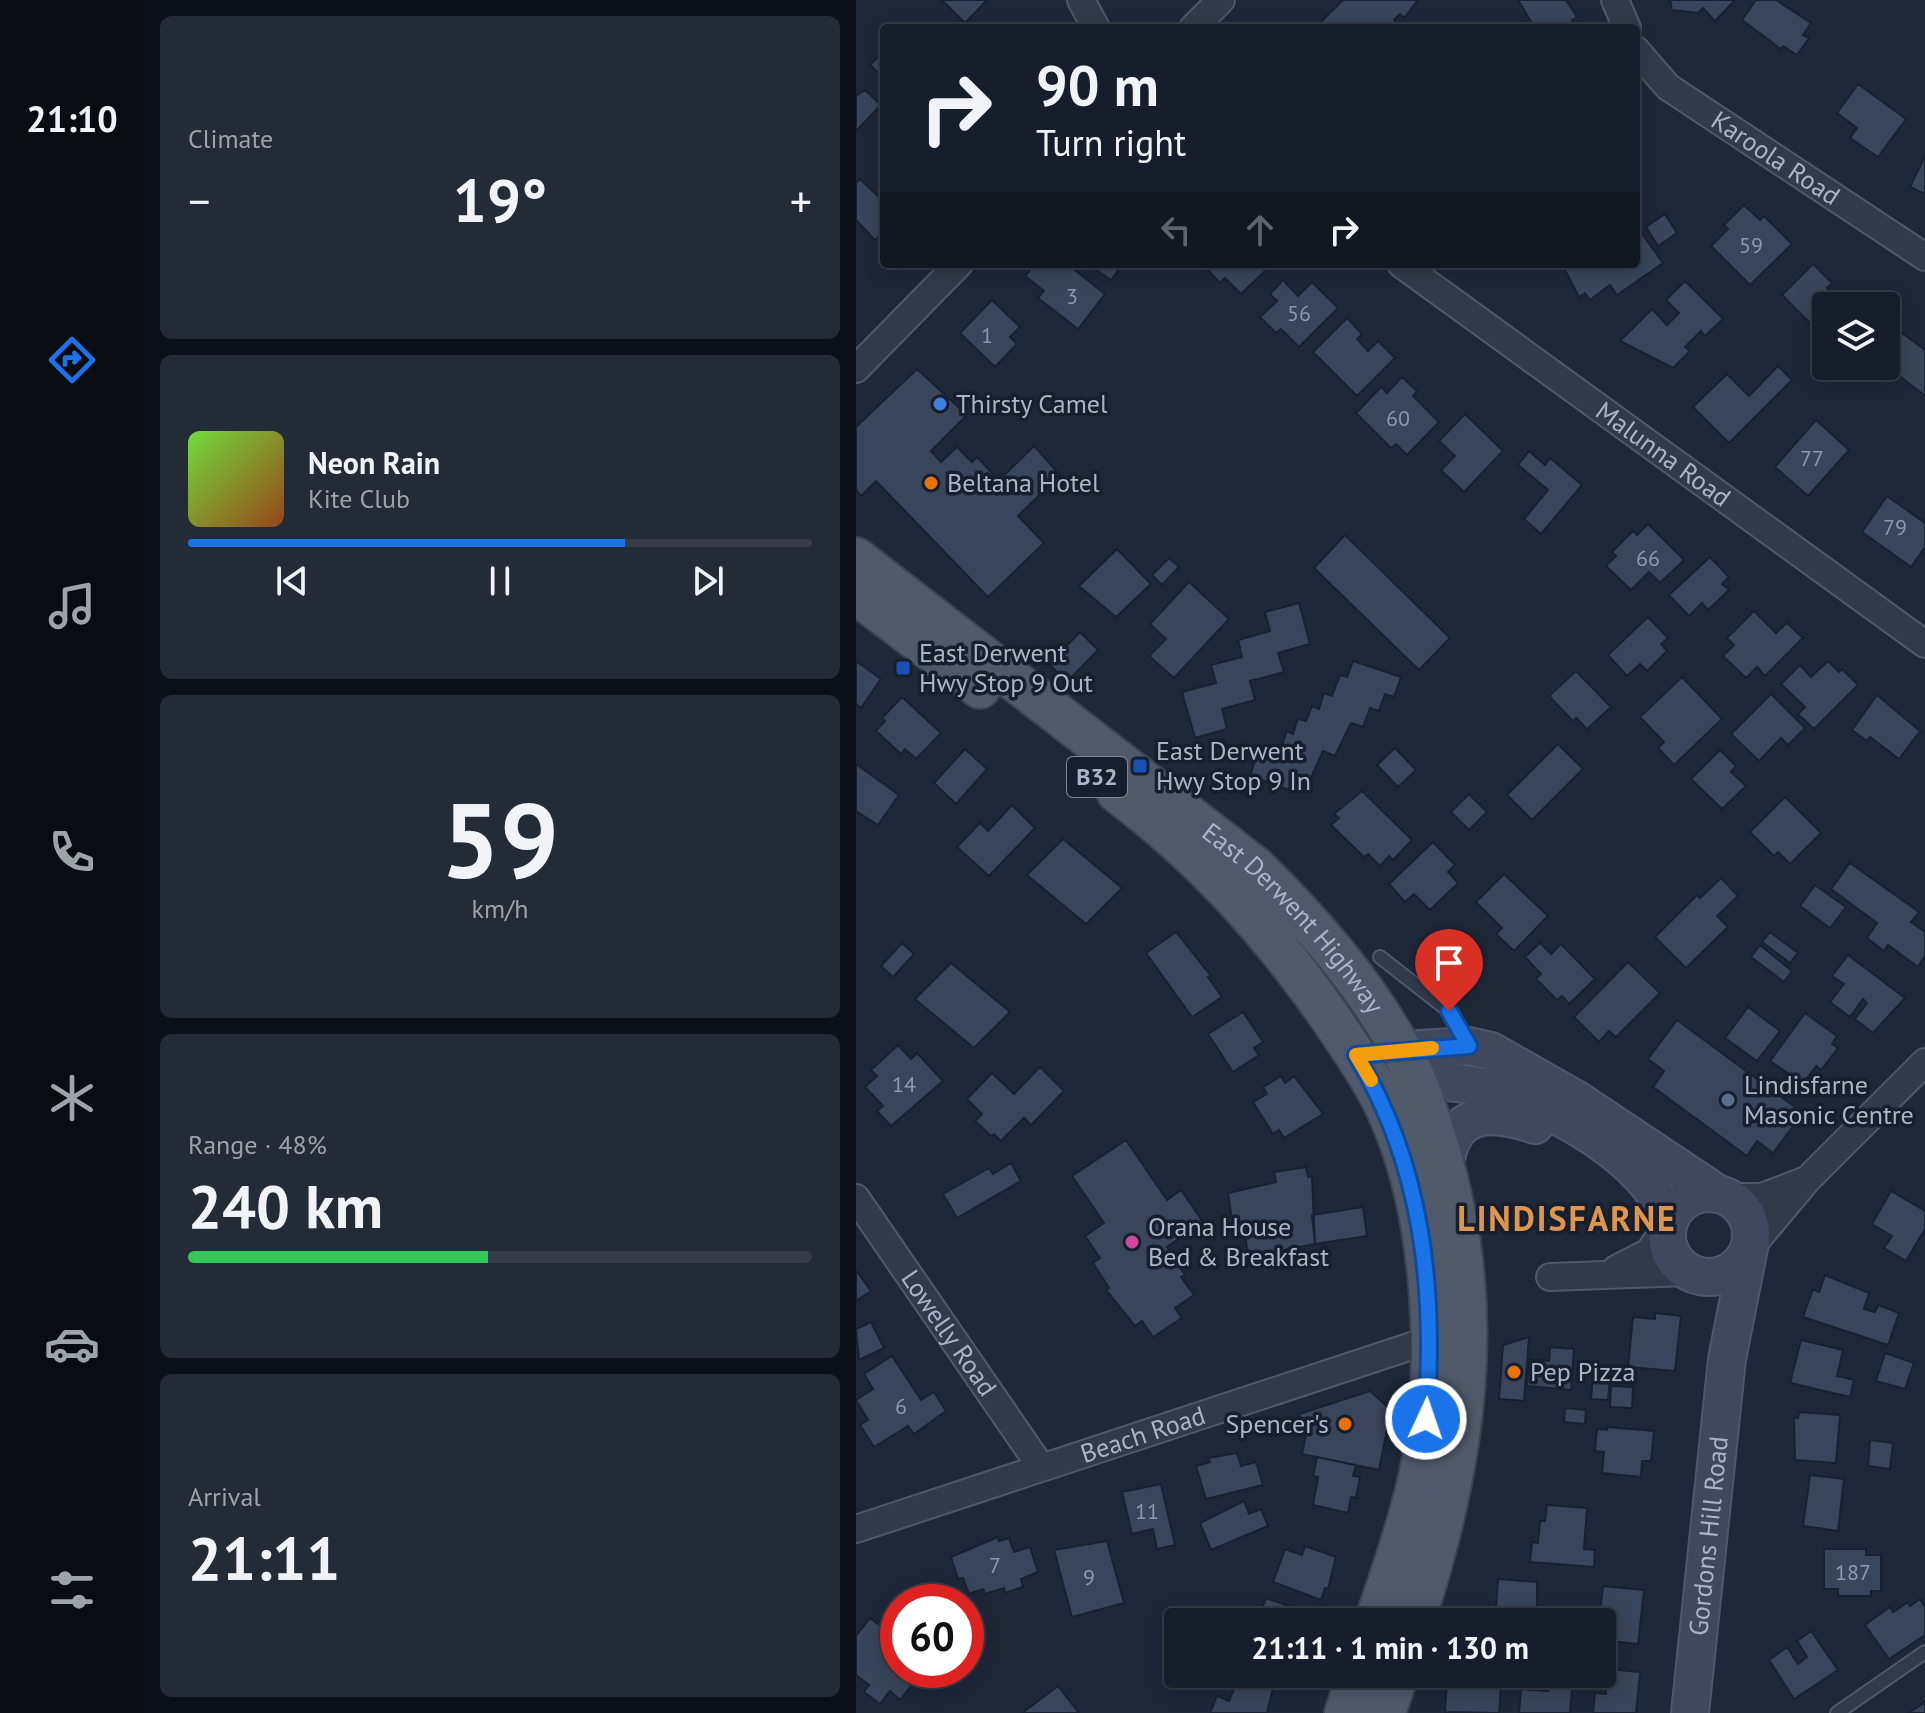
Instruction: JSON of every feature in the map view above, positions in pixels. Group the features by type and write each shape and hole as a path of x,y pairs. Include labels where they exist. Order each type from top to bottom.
{"main road":[{"name":"East Derwent Highway","path":"856,558 1254,866 1307,917 1409,1065 1445,1167 1465,1266 1468,1304 1466,1384 1447,1505 1418,1608"},
{"name":"East Derwent Highway","path":"856,594 1133,804 1217,875 1267,931 1363,1066 1391,1120 1414,1197 1423,1247 1430,1340 1425,1437 1419,1476 1379,1608"},
{"path":"1363,1066 1409,1065 1469,1046 1491,1051 1526,1069 1722,1195 1748,1218 1749,1251 1738,1266 1725,1274 1709,1277 1691,1273 1672,1256 1669,1223 1645,1180 1609,1148 1554,1116 1500,1092 1461,1083 1409,1065"},
{"path":"1445,1167 1454,1135 1474,1118 1488,1114 1520,1120 1609,1148"},
{"path":"1669,1223 1688,1198 1722,1195"},
{"name":"Gordons Hill Road","path":"1690,1713 1727,1359 1749,1251"},
{"name":"Gordons Hill Road","path":"1691,1273 1721,1310 1727,1329 1727,1359"},
{"path":"1345,1713 1353,1688"},
{"path":"1385,1713 1393,1688"}],"street":[{"path":"1081,0 1094,24"},
{"path":"1197,24 1221,0"},
{"path":"1615,0 1625,24"},
{"name":"Karoola Road","path":"1640,58 1668,87 1925,257"},
{"path":"856,369 955,268"},
{"name":"Malunna Road","path":"1407,268 1925,644"},
{"path":"1749,1251 1807,1180 1925,1062"},
{"path":"1722,1195 1762,1197 1807,1180"},
{"name":"Lowelly Road","path":"856,1198 1041,1467"},
{"path":"1594,1275 1649,1252 1669,1223"},
{"path":"1550,1277 1691,1273"},
{"name":"Beach Road","path":"856,1529 1430,1340"}],"lane":[{"path":"1380,957 1449,1011 1469,1046"},
{"path":"1837,1713 1925,1652"}],"building":[{"path":"942,0 987,0 965,23"},
{"path":"1343,0 1418,0 1404,18 1400,14 1394,20 1395,24 1320,23"},
{"path":"1518,0 1566,0 1577,17 1572,20 1574,24 1533,24"},
{"path":"1670,0 1735,0 1715,21 1703,8 1698,13 1672,10"},
{"path":"1756,0 1776,0 1811,23 1803,35 1809,38 1797,55 1783,46 1781,49 1742,20"},
{"path":"880,55 880,74 870,65"},
{"path":"1858,84 1906,119 1878,157 1850,138 1857,128 1837,113"},
{"path":"865,90 880,106 856,131 856,96"},
{"path":"1925,156 1925,194 1910,187"},
{"path":"860,179 880,198 880,236 875,240 856,220 856,183"},
{"path":"1744,205 1760,220 1764,216 1792,244 1750,285 1711,246 1728,229 1724,225"},
{"path":"1665,214 1677,233 1658,246 1646,227"},
{"path":"1640,231 1663,263 1617,295 1610,285 1590,300 1585,293 1579,297 1564,268 1640,268"},
{"path":"1813,264 1832,283 1827,288 1831,292 1812,292 1812,325 1782,295"},
{"path":"1032,268 1072,268 1105,294 1078,329 1038,298 1044,291 1025,276"},
{"path":"1094,268 1120,268 1111,280"},
{"path":"1206,268 1267,269 1241,294 1225,278 1220,283"},
{"path":"1283,280 1298,296 1312,282 1338,308 1299,347 1281,329 1276,333 1260,317 1277,301 1270,294"},
{"path":"1685,281 1723,319 1705,336 1701,331 1685,347 1690,351 1673,368 1620,341 1652,309 1667,325 1679,313 1666,300"},
{"path":"992,300 1020,327 1010,337 1017,344 995,367 960,333"},
{"path":"1347,318 1362,334 1357,339 1368,351 1378,341 1395,358 1357,396 1313,352"},
{"path":"1902,333 1925,350 1925,396 1900,376"},
{"path":"1778,366 1792,380 1729,443 1693,407 1727,374 1749,396"},
{"name":"Beltana Hotel","path":"917,369 967,415 931,451 941,462 957,447 972,462 977,457 993,474 981,486 987,492 1034,446 1060,475 1018,516 1044,543 988,597 876,481 861,496 856,490 856,427"},
{"path":"1402,377 1417,391 1413,396 1439,422 1407,455 1396,444 1391,448 1356,413 1381,387 1387,393"},
{"path":"1465,414 1503,451 1464,492 1441,470 1455,456 1439,441"},
{"path":"1816,420 1849,450 1808,496 1775,467"},
{"path":"1529,451 1545,465 1550,458 1582,485 1541,534 1524,519 1548,490 1518,465"},
{"path":"1887,496 1925,523 1925,547 1911,567 1862,532"},
{"path":"1648,524 1684,560 1660,583 1649,572 1631,590 1606,566 1616,556 1612,552 1633,531 1637,535"},
{"path":"1345,535 1450,638 1419,670 1314,568"},
{"path":"1117,549 1151,584 1116,617 1079,586"},
{"path":"1710,557 1729,577 1722,584 1729,590 1708,610 1702,603 1689,616 1669,595"},
{"path":"1169,558 1179,567 1162,585 1152,575"},
{"path":"1189,582 1229,619 1174,678 1149,656 1166,639 1150,624"},
{"path":"1299,603 1310,644 1278,653 1284,672 1250,681 1255,700 1222,709 1227,729 1195,738 1182,692 1216,683 1211,665 1242,657 1238,640 1270,631 1265,612"},
{"path":"1754,611 1776,633 1787,623 1803,638 1765,676 1757,667 1746,678 1723,656 1734,645 1727,638"},
{"path":"1648,617 1668,638 1661,644 1667,651 1647,671 1640,664 1627,676 1608,655"},
{"path":"1080,632 1098,650 1067,682 1049,664"},
{"path":"856,661 881,679 861,708 856,704"},
{"path":"1353,661 1401,677 1394,697 1385,694 1379,711 1370,708 1363,727 1351,723 1335,756 1323,751 1309,782 1294,776 1289,790 1250,776 1257,755 1264,757 1268,746 1280,750 1287,731 1293,734 1298,719 1306,721 1312,706 1319,709 1324,693 1332,696 1340,675 1347,677"},
{"path":"1828,661 1839,672 1842,669 1858,685 1814,729 1798,714 1805,707 1781,684 1800,665 1811,677"},
{"path":"1576,671 1611,707 1587,729 1576,718 1573,721 1549,696"},
{"path":"1682,677 1722,719 1674,765 1658,748 1664,742 1640,717"},
{"path":"1771,694 1805,728 1788,745 1781,738 1759,761 1731,734"},
{"path":"1877,695 1920,731 1899,759 1870,737 1867,741 1852,730"},
{"path":"902,697 941,733 916,759 905,749 901,754 876,731 885,721 882,718"},
{"path":"1558,744 1583,769 1532,820 1507,795"},
{"path":"1395,748 1416,770 1398,787 1377,765"},
{"path":"965,749 987,769 956,804 934,783"},
{"path":"1720,750 1736,766 1731,772 1746,786 1722,809 1691,779"},
{"path":"856,764 899,795 878,825 856,811"},
{"path":"1362,791 1412,840 1393,860 1389,856 1380,866 1368,854 1364,857 1331,825 1339,818 1334,814"},
{"path":"1469,794 1487,812 1469,830 1451,812"},
{"path":"1785,797 1821,833 1790,864 1778,852 1774,856 1750,832"},
{"path":"1012,805 1035,828 989,876 957,847 980,823 988,831"},
{"path":"1063,839 1122,888 1086,924 1027,875"},
{"path":"1433,842 1455,865 1448,872 1458,883 1430,910 1414,894 1405,902 1389,884"},
{"path":"1850,863 1919,912 1911,922 1925,932 1925,956 1918,967 1888,945 1884,951 1867,938 1877,923 1831,889"},
{"path":"1504,874 1548,916 1514,951 1496,934 1502,928 1476,902"},
{"path":"1721,878 1738,896 1717,916 1728,927 1686,968 1655,937 1697,895 1700,898"},
{"path":"1815,885 1846,907 1830,928 1800,906"},
{"path":"1176,932 1211,976 1208,977 1222,997 1192,1017 1146,953"},
{"path":"1770,932 1798,953 1790,963 1762,942"},
{"path":"902,943 914,954 893,977 881,966"},
{"path":"1540,943 1551,954 1561,944 1595,979 1569,1004 1562,996 1557,1000 1536,979 1541,974 1525,957"},
{"path":"1760,945 1792,971 1784,982 1751,957"},
{"path":"1848,955 1905,998 1873,1033 1855,1019 1867,1003 1863,999 1850,1017 1830,1002 1844,984 1832,976"},
{"path":"1628,962 1660,993 1616,1037 1609,1031 1599,1042 1574,1017"},
{"path":"951,963 1010,1012 974,1048 915,999"},
{"path":"1748,1007 1780,1031 1757,1061 1725,1038"},
{"path":"1243,1012 1263,1042 1254,1048 1259,1055 1233,1072 1208,1034"},
{"path":"1805,1013 1837,1036 1832,1044 1838,1048 1821,1070 1816,1066 1803,1084 1770,1061"},
{"name":"Lindisfarne Masonic Centre","path":"1677,1020 1803,1113 1773,1153 1757,1141 1747,1156 1653,1087 1664,1071 1648,1059"},
{"path":"898,1045 911,1059 917,1053 943,1081 891,1126 877,1111 883,1106 865,1087 877,1076 871,1070"},
{"path":"1040,1067 1064,1091 1031,1125 1024,1118 1001,1141 994,1134 991,1136 975,1121 982,1114 967,1099 992,1073 1014,1094"},
{"path":"1281,1076 1285,1083 1294,1076 1323,1114 1284,1138 1279,1130 1273,1134 1253,1102 1267,1094 1263,1087"},
{"name":"Orana House Bed & Breakfast","path":"1126,1140 1167,1200 1181,1190 1203,1222 1167,1247 1185,1275 1181,1277 1194,1295 1175,1308 1182,1318 1153,1337 1142,1321 1135,1326 1106,1290 1109,1288 1093,1263 1100,1258 1085,1236 1104,1223 1072,1176"},
{"path":"1011,1163 1021,1181 957,1218 943,1194 989,1168 993,1174"},
{"path":"1306,1167 1308,1177 1312,1176 1315,1244 1248,1257 1245,1234 1234,1235 1228,1193 1276,1182 1274,1172"},
{"path":"1891,1191 1925,1211 1925,1229 1906,1261 1884,1248 1892,1236 1872,1224"},
{"path":"1363,1207 1367,1236 1315,1244 1312,1215"},
{"path":"856,1270 871,1291 856,1301"},
{"path":"1825,1275 1869,1293 1864,1309 1875,1312 1878,1305 1899,1313 1888,1345 1803,1317 1813,1289 1819,1292"},
{"path":"1655,1313 1681,1316 1675,1371 1628,1367 1633,1317 1655,1319"},
{"path":"871,1322 884,1348 859,1360 856,1329"},
{"name":"Pep Pizza","path":"1529,1337 1524,1401 1499,1399 1503,1345"},
{"path":"1801,1340 1843,1350 1837,1376 1854,1380 1850,1397 1790,1383"},
{"path":"1550,1347 1574,1349 1571,1390 1527,1386 1529,1359 1549,1361"},
{"path":"1885,1353 1914,1363 1905,1389 1876,1381"},
{"path":"892,1356 921,1400 934,1392 946,1411 914,1434 908,1426 874,1447 860,1425 868,1420 856,1400 873,1389 864,1374"},
{"path":"1593,1375 1610,1376 1608,1400 1591,1399"},
{"path":"1611,1386 1633,1387 1632,1408 1610,1407"},
{"name":"Spencer's","path":"1370,1391 1391,1410 1379,1470 1302,1454 1306,1435 1299,1414"},
{"path":"1565,1408 1586,1410 1585,1424 1564,1422"},
{"path":"1799,1412 1840,1415 1836,1463 1795,1460 1794,1418 1798,1418"},
{"path":"1607,1427 1654,1431 1651,1461 1642,1461 1641,1477 1602,1473 1604,1452 1595,1451 1597,1429 1607,1430"},
{"path":"1870,1440 1893,1443 1890,1469 1868,1466"},
{"path":"1237,1453 1241,1466 1256,1462 1263,1485 1206,1499 1196,1466 1210,1462 1208,1458"},
{"path":"1317,1457 1356,1465 1353,1476 1360,1477 1356,1498 1351,1497 1348,1513 1313,1505 1318,1477 1313,1476"},
{"path":"1810,1475 1844,1479 1838,1531 1803,1526"},
{"path":"1161,1484 1175,1545 1157,1549 1153,1529 1132,1534 1122,1492"},
{"path":"1244,1501 1249,1514 1261,1509 1268,1526 1211,1550 1200,1523"},
{"path":"1547,1505 1587,1508 1584,1549 1595,1550 1594,1567 1530,1562 1532,1542 1538,1543 1540,1521 1545,1521"},
{"path":"998,1537 999,1541 1009,1538 1014,1552 1030,1547 1038,1572 1021,1579 1023,1587 1005,1593 1004,1588 985,1594 984,1584 965,1584 963,1578 958,1579 951,1557"},
{"path":"1107,1541 1124,1603 1072,1617 1054,1550"},
{"path":"1305,1546 1336,1557 1328,1589 1325,1588 1321,1600 1273,1582 1285,1549 1302,1555"},
{"path":"1824,1549 1866,1549 1866,1555 1881,1555 1881,1591 1871,1591 1871,1596 1838,1596 1838,1589 1824,1589"},
{"path":"1498,1579 1537,1582 1537,1608 1496,1608"},
{"path":"1603,1586 1644,1590 1638,1644 1616,1642 1616,1608 1601,1608"},
{"path":"1266,1598 1294,1608 1262,1608"},
{"path":"1920,1599 1925,1607 1925,1635 1889,1659 1865,1625 1890,1607 1893,1612 1908,1602 1910,1606"},
{"path":"870,1618 880,1626 880,1688 909,1688 900,1700 890,1691 880,1704 864,1692 869,1685 856,1675 856,1636"},
{"path":"1811,1631 1838,1670 1794,1699 1769,1660 1787,1647 1798,1664 1807,1657 1797,1641"},
{"path":"1616,1670 1640,1672 1636,1713 1593,1713 1595,1693 1606,1694 1606,1688 1616,1688"},
{"path":"1058,1686 1079,1713 1022,1713"},
{"path":"1234,1688 1273,1688 1267,1713 1210,1713 1217,1696 1229,1701"},
{"path":"1447,1688 1501,1688 1499,1713 1445,1712"},
{"path":"1548,1688 1572,1688 1570,1713 1519,1713 1521,1689 1548,1691"},
{"path":"1925,1696 1925,1713 1908,1713 1924,1703 1921,1698"}],"slow traffic":[{"path":"1371,1080 1356,1055 1432,1048"}],"place":[{"name":"Thirsty Camel","path":"940,404"},
{"name":"Beltana Hotel","path":"931,483"},
{"name":"East Derwent Hwy Stop 9 Out","path":"903,668"},
{"name":"East Derwent Hwy Stop 9 In","path":"1140,766"},
{"name":"Lindisfarne Masonic Centre","path":"1728,1100"},
{"name":"Orana House Bed & Breakfast","path":"1132,1242"},
{"name":"Pep Pizza","path":"1514,1372"},
{"name":"Spencer's","path":"1345,1424"}],"district":[{"name":"LINDISFARNE","path":"1567,1219"}],"route":[{"path":"1426,1419 1430,1340 1427,1285 1414,1197 1391,1120 1356,1055 1469,1046 1449,1011"}]}
